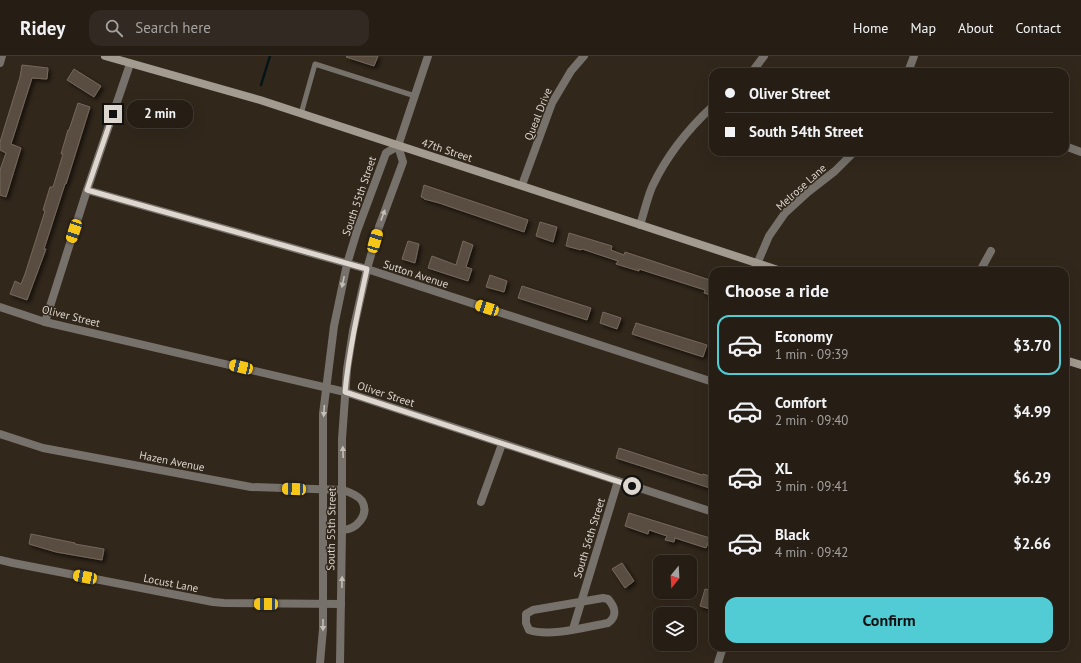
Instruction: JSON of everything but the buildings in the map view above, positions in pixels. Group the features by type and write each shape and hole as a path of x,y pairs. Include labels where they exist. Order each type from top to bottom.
{"main road":[{"name":"47th Street","path":"105,56 260,100 767,267"},
{"path":"1069,361 1081,365"}],"street":[{"path":"0,63 2,56"},
{"path":"398,146 428,56"},
{"name":"Queal Drive","path":"522,185 552,103 571,71 584,56"},
{"path":"755,68 764,56"},
{"path":"910,68 914,56"},
{"path":"45,322 87,190 130,64"},
{"path":"640,225 652,187 687,132 709,110"},
{"name":"South 55th Street","path":"320,663 323,629 323,414 334,326 347,264 357,231 386,153 398,146 403,162 379,227 367,269 353,331 347,369 342,439 343,490 340,663"},
{"path":"1069,148 1081,152"},
{"name":"Melrose Lane","path":"757,264 769,236 785,213 808,192 835,171 850,156"},
{"name":"Sutton Avenue","path":"87,190 367,269 709,381"},
{"path":"982,267 991,251"},
{"name":"Oliver Street","path":"0,307 45,322 345,392 709,511"},
{"name":"Hazen Avenue","path":"0,434 43,448 251,487 343,490"},
{"path":"481,502 502,444"},
{"name":"South 56th Street","path":"573,629 618,481"},
{"path":"342,530 353,527 361,520 364,512 362,501 352,493 343,490"},
{"name":"Locust Lane","path":"0,560 213,602 322,605 341,604"},
{"path":"608,598 614,606 615,612 612,620 608,623 573,629 538,633 529,630 526,623 526,614 533,610 581,602 608,598"},
{"path":"718,663 722,651"}],"lane":[{"path":"301,114 315,64 415,96"}],"waterway":[{"path":"261,85 270,56"}],"route":[{"path":"113,114 87,190 341,263 367,269 353,331 345,392 632,486"}]}
